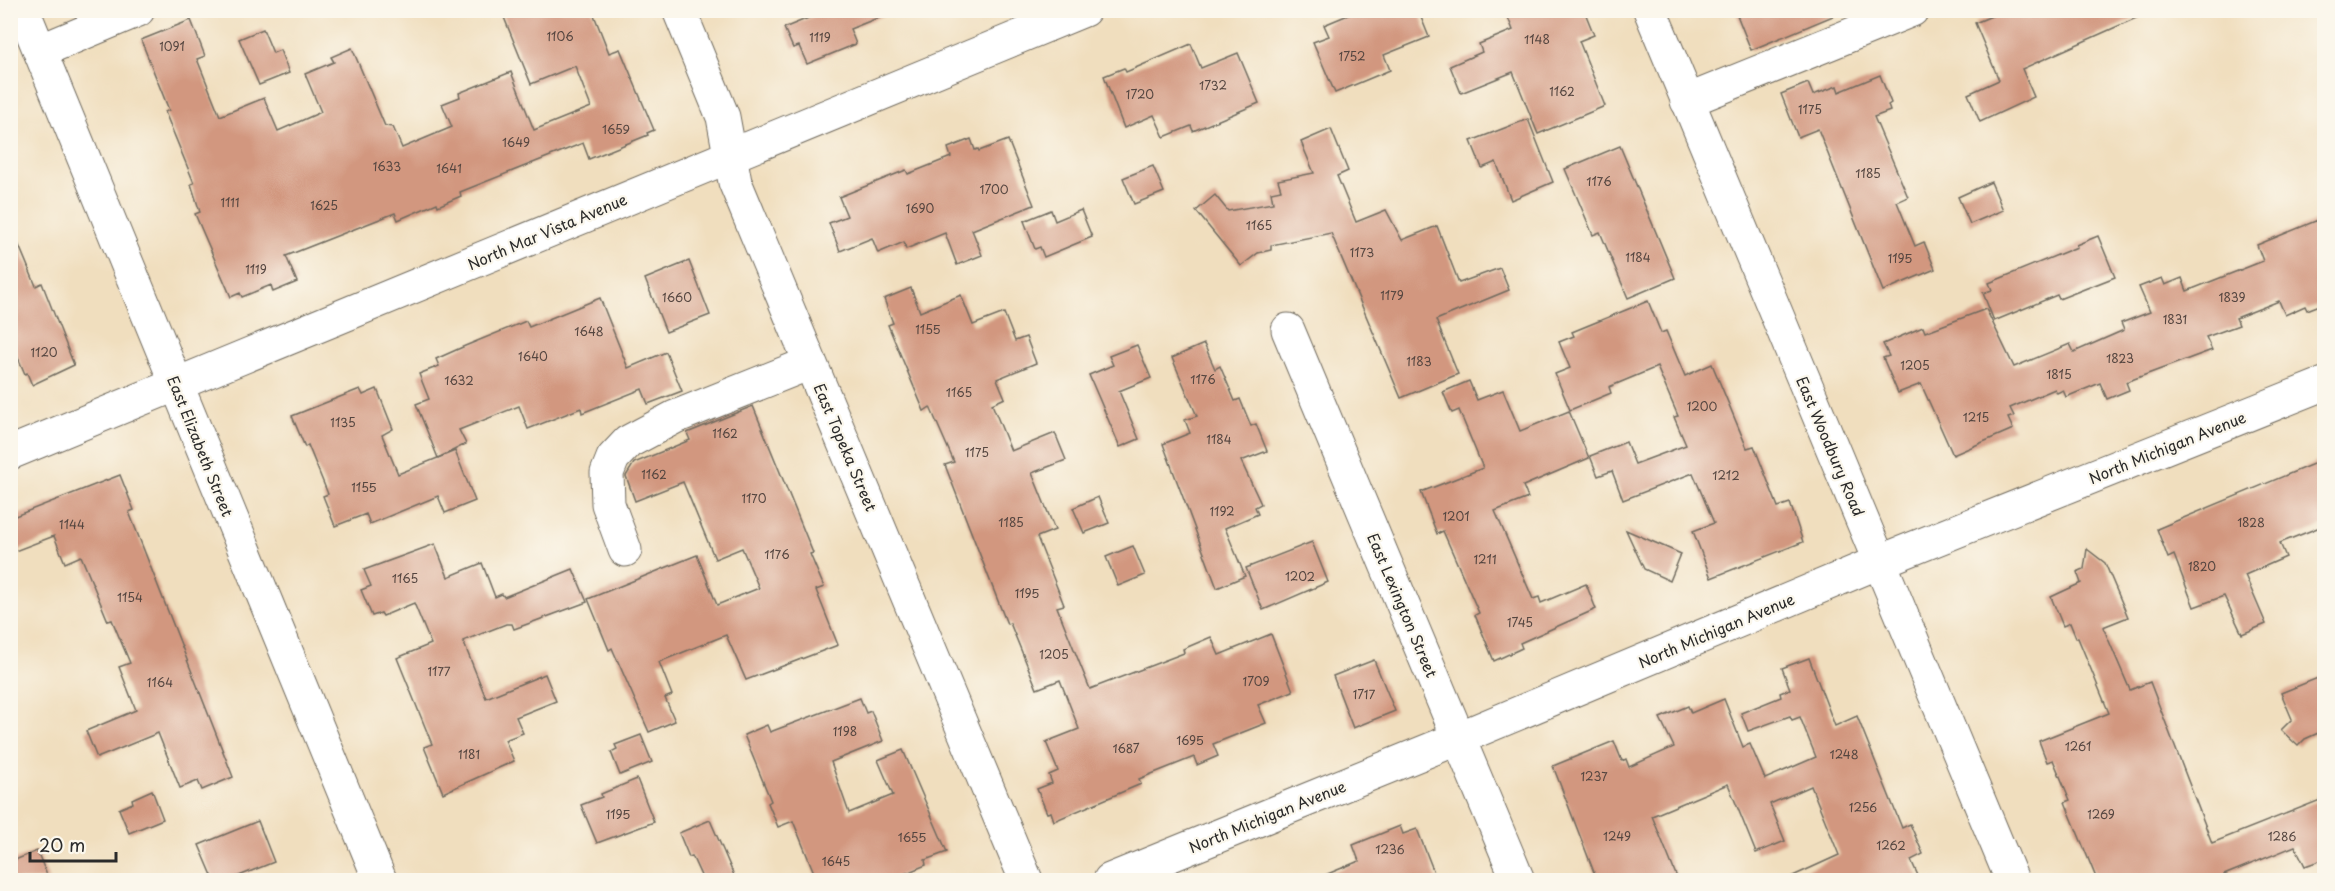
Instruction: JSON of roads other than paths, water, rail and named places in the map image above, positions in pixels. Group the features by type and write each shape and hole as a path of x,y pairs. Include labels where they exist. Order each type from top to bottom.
{"street":[{"name":"East Elizabeth Street","path":"23,10 380,880"},
{"path":"40,51 138,10"},
{"name":"East Topeka Street","path":"679,10 723,117 732,154 735,182 1026,880"},
{"name":"North Mar Vista Avenue","path":"10,453 1084,10"},
{"name":"East Woodbury Road","path":"1650,10 2012,880"},
{"path":"1687,101 1912,10"},
{"name":"East Lexington Street","path":"1288,330 1518,880"},
{"path":"625,550 608,504 607,473 614,458 627,442 675,417 810,363"},
{"name":"North Michigan Avenue","path":"1110,880 1459,738 1879,562 2325,384"}]}
